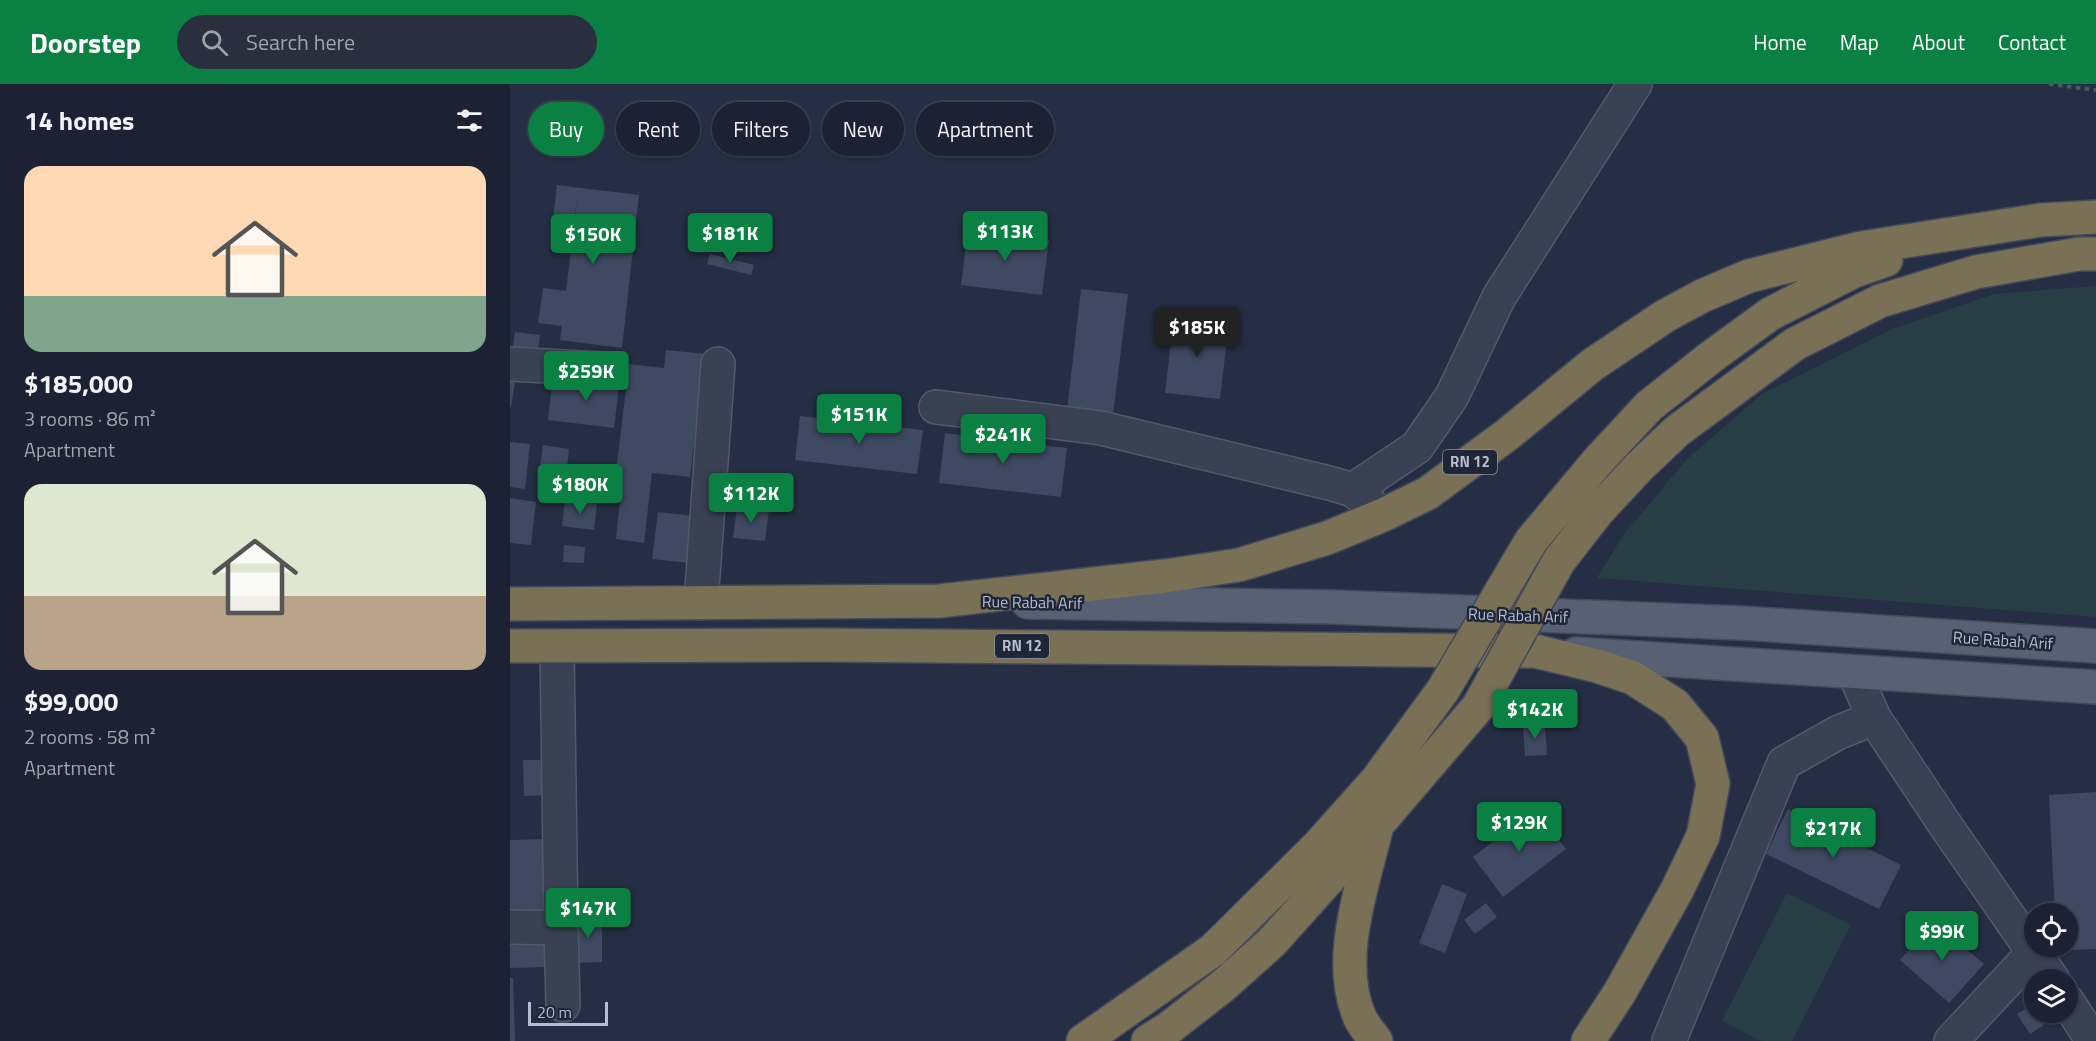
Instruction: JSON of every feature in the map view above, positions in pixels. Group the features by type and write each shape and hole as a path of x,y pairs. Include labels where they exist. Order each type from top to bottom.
{"highway":[{"path":"1083,1041 1142,1002 1213,950 1318,846 1377,780 1443,690 1531,541 1597,462 1649,406 1770,314 1852,272 1964,231 2041,220 2096,217"},
{"name":"RN 12","path":"510,604 939,601 1165,576 1239,565 1327,538 1428,493 1508,434 1592,364 1665,316 1702,296 1760,273 1861,248 1964,231"},
{"path":"1148,1041 1169,1028 1224,985 1272,942 1377,825 1478,706 1559,561 1598,511 1677,430 1795,344 1880,301 1977,272 2096,254"},
{"name":"RN 12","path":"510,646 819,645 1535,651 1598,666 1633,678 1675,705 1702,738 1713,784 1703,836 1677,890 1626,982 1588,1041"},
{"path":"1376,1041 1360,1018 1349,974 1353,924 1377,825"}],"main road":[{"name":"Rue Rabah Arif","path":"939,601 1402,610 1741,623 2096,646"},
{"path":"1535,651 2096,687"}],"street":[{"path":"1353,490 1417,447 1452,396 1499,297 1635,84"},
{"path":"510,364 601,369"},
{"path":"701,603 718,364"},
{"path":"936,407 1101,428 1353,490 1383,515"},
{"path":"557,646 563,1005"},
{"path":"1854,672 1875,718 1948,829 2024,936"},
{"path":"1669,1041 1784,763 1837,733 1875,718"},
{"path":"510,927 561,928"},
{"path":"1951,1041 2029,957"},
{"path":"2078,1018 2093,1041"}],"path":[{"path":"2049,84 2096,90"}],"green space":[{"path":"2096,286 2096,617 1597,578 1622,537 1686,460 1762,394 1892,329 1994,294"},
{"path":"1787,893 1851,925 1792,1041 1761,1041 1722,1021"}],"building":[{"path":"557,185 639,195 622,348 560,340 562,326 538,323 543,288 566,291 577,201 571,239 551,237"},
{"path":"968,230 1049,240 1042,295 961,285"},
{"path":"710,254 754,265 751,275 707,264"},
{"path":"1081,289 1128,294 1113,415 1067,410"},
{"path":"1174,316 1229,322 1220,399 1165,393"},
{"path":"515,332 540,335 537,357 512,354"},
{"path":"666,350 705,354 690,477 652,473 644,543 616,539 621,490 614,489 629,364 664,368"},
{"path":"510,370 517,371 511,406 510,406"},
{"path":"579,375 620,379 614,428 548,420 552,385 578,388"},
{"path":"800,416 923,430 917,474 795,460"},
{"path":"945,433 1067,448 1061,497 939,483"},
{"path":"510,442 530,444 525,489 510,487"},
{"path":"543,445 569,449 565,487 538,483"},
{"path":"510,498 536,502 531,545 510,543"},
{"path":"565,500 597,504 594,530 562,526"},
{"path":"737,507 769,510 765,541 733,538"},
{"path":"658,512 694,516 689,563 652,559"},
{"path":"564,545 585,547 584,563 563,562"},
{"path":"1545,725 1547,755 1525,756 1523,726"},
{"path":"523,760 546,760 547,795 524,796"},
{"path":"2096,792 2096,949 2078,950 2078,903 2054,903 2049,795"},
{"path":"1535,809 1566,849 1503,897 1473,857"},
{"path":"1788,809 1901,865 1879,909 1766,854"},
{"path":"549,839 550,923 510,924 510,840"},
{"path":"1442,884 1467,894 1445,953 1419,943"},
{"path":"1486,903 1497,917 1475,934 1464,920"},
{"path":"602,915 602,962 575,963 574,916"},
{"path":"1934,921 1984,964 1949,1003 1900,960"},
{"path":"545,935 546,967 510,968 510,936"},
{"path":"510,978 513,978 515,1041 510,1041"},
{"path":"2024,1010 2024,1023 2043,1023 2044,1025 2030,1034 2017,1014"}]}
